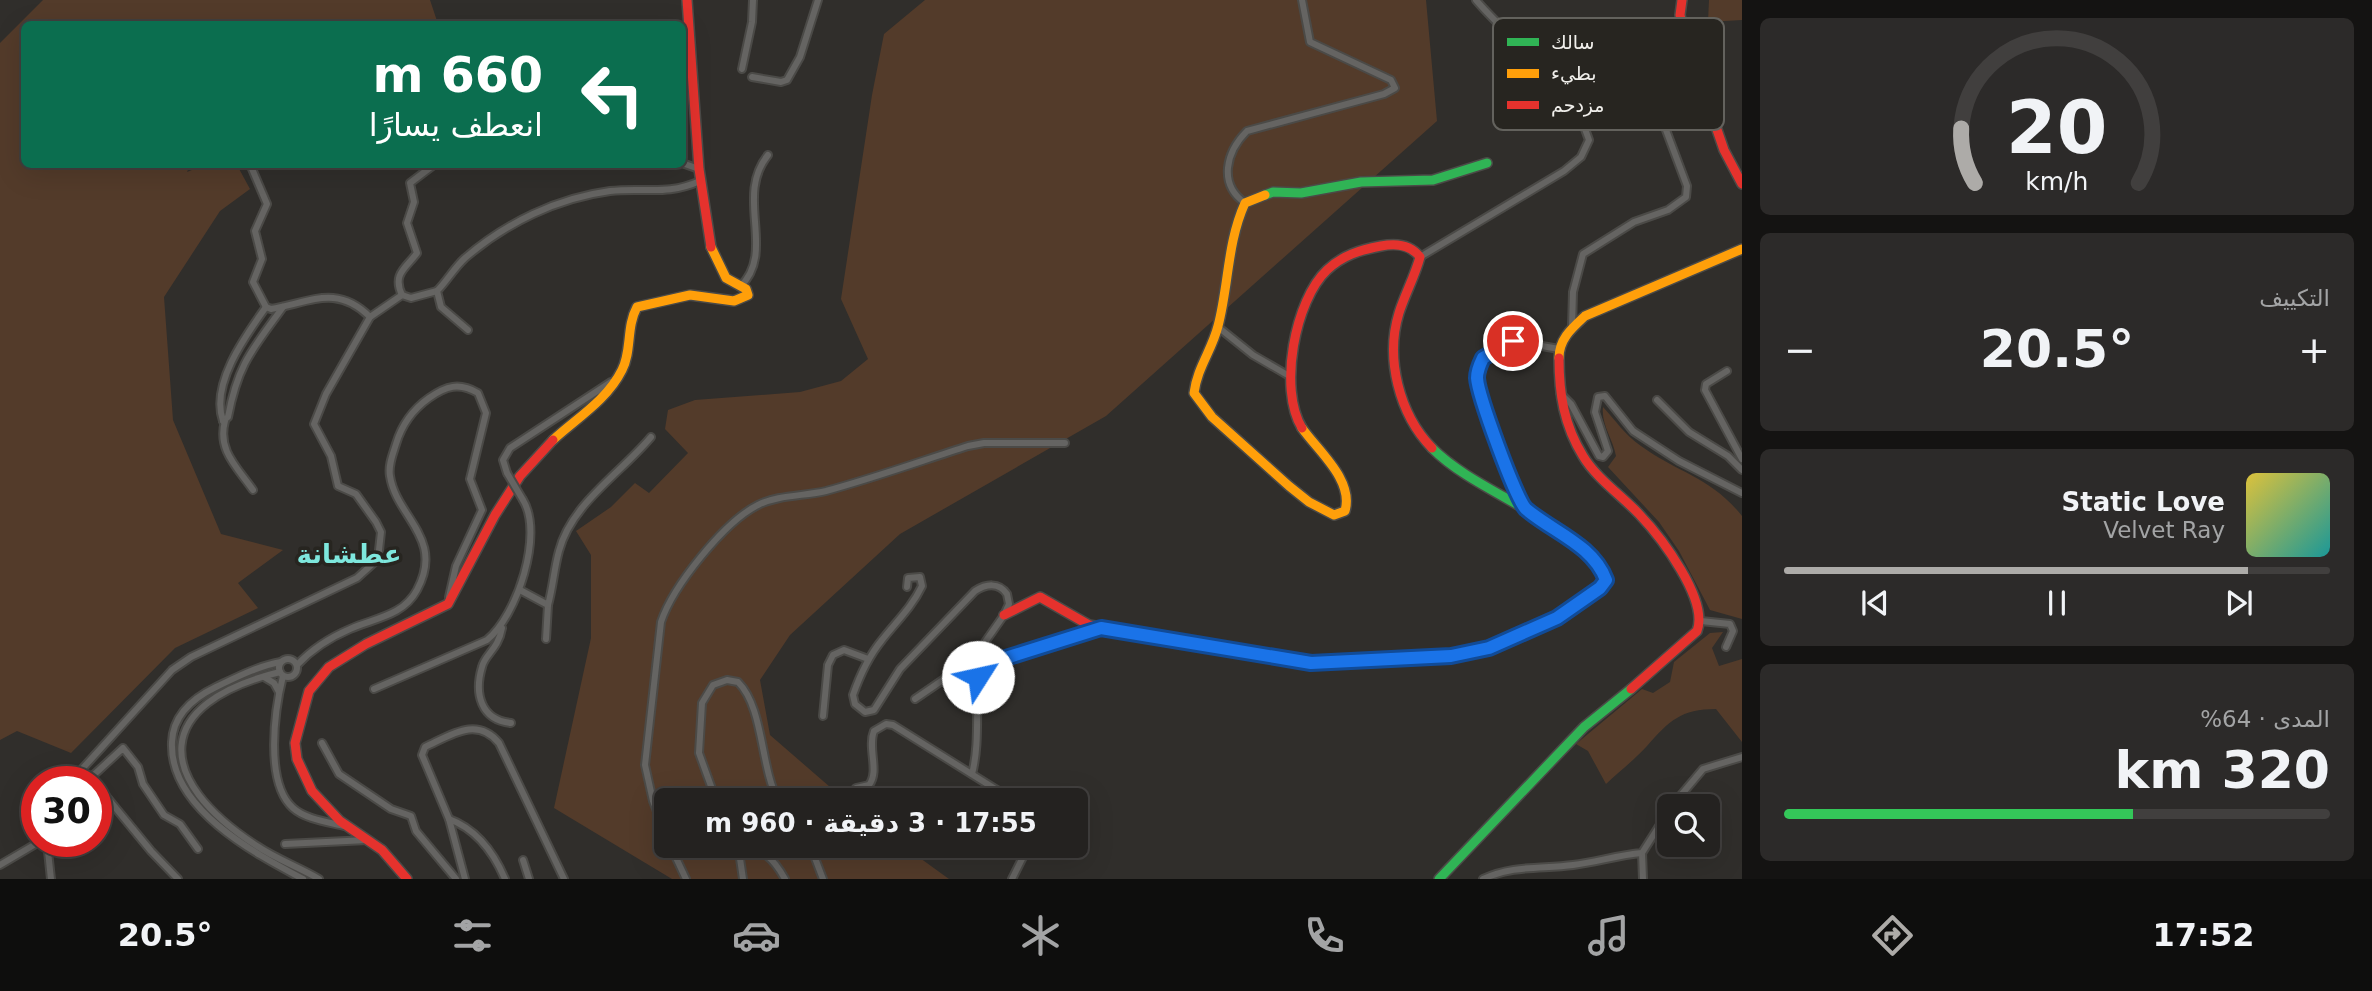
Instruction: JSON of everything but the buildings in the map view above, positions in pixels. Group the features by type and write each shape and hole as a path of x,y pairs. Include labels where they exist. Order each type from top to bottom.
{"main road":[{"path":"407,879 371,840 349,827 320,801 297,760 297,727 316,679 396,627 425,617 448,604 495,515 520,476 555,438 601,400 625,365 631,318 637,307 660,304 690,295 734,301 748,295 726,278 717,265 711,247 700,181 687,0"},
{"path":"1681,18 1682,0"},
{"path":"1717,130 1724,150 1742,184"},
{"path":"1004,615 1040,597 1055,603 1081,622 1101,628 1311,663 1407,660 1489,648 1557,618 1600,588 1606,580 1602,569 1580,546 1524,507 1439,458 1415,430 1402,405 1395,372 1395,330 1403,299 1420,257 1411,248 1402,245 1375,246 1343,257 1325,272 1302,308 1291,377 1291,402 1299,423 1345,484 1348,507 1340,514 1334,515 1305,502 1252,451 1217,425 1202,408 1194,393 1195,381 1218,327 1232,229 1245,203 1273,192 1301,193 1361,182 1433,180 1487,163"},
{"path":"1439,879 1584,727 1677,651 1697,631 1701,621 1696,597 1665,546 1642,517 1584,459 1567,426 1559,391 1559,349 1572,327 1600,308 1742,248"}],"street":[{"path":"742,69 752,22 753,0"},
{"path":"752,76 781,82 788,80 800,57 818,0"},
{"path":"1245,203 1231,191 1226,177 1235,145 1247,131 1384,94 1395,88 1391,80 1310,42 1302,0"},
{"path":"1476,0 1493,18"},
{"path":"1420,257 1564,171 1581,157 1589,140 1584,130"},
{"path":"1572,327 1573,292 1583,254 1634,222 1668,210 1686,197 1687,186 1666,130"},
{"path":"740,287 755,262 754,178 768,155"},
{"path":"686,164 699,169"},
{"path":"252,168 267,204 255,231 262,259 253,282 266,307"},
{"path":"401,295 398,286 400,271 417,253 407,223 414,202 410,183 430,168"},
{"path":"401,295 411,298 437,291 473,252 507,228 537,212 603,192 632,189 670,192 700,181"},
{"path":"437,291 441,307 468,330"},
{"path":"85,766 178,666 191,657 357,578 378,559 381,532 356,494 338,485 331,456 314,424 326,394 370,317 401,295"},
{"path":"266,307 283,307 323,296 336,297 370,317"},
{"path":"225,421 221,410 231,362 266,307"},
{"path":"253,490 224,450 222,431 242,366 283,307"},
{"path":"1218,327 1253,355 1291,377"},
{"path":"1524,507 1484,406 1477,376 1483,358 1513,341 1559,349"},
{"path":"1727,371 1704,387 1742,459"},
{"path":"510,723 492,718 480,702 482,667 499,644 502,626 520,590 531,523 503,460 510,449 616,379"},
{"path":"303,879 254,852 226,832 189,794 172,760 175,724 192,701 245,674 290,660 347,630 402,608 420,584 425,559 423,542 391,482 390,464 404,423 426,400 451,386 466,387 478,393 485,406 471,475 481,503 482,515 456,566 448,604"},
{"path":"1559,391 1571,404 1599,456 1603,457 1608,451 1594,405 1598,397 1605,396 1633,431 1679,461 1742,493"},
{"path":"1657,400 1689,432 1728,456 1742,470"},
{"path":"546,639 548,605 559,551 568,529 580,511 651,437"},
{"path":"654,804 645,765 661,622 667,604 686,574 736,521 761,503 838,487 968,446 984,443 1065,443"},
{"path":"907,587 908,578 920,578 922,586 917,597 868,659 852,698 857,707 867,713 877,707 900,669 975,591 987,586 1003,588 1009,600 1004,615 975,659 915,699"},
{"path":"520,590 548,605"},
{"path":"1701,621 1730,624 1733,631 1726,647"},
{"path":"374,689 487,640 502,626"},
{"path":"980,671 996,661 1101,628"},
{"path":"313,650 297,665 295,674 262,676 215,698 192,716 181,738 182,766 206,802 258,848 319,879"},
{"path":"823,716 828,666 833,655 844,650 868,659"},
{"path":"972,774 978,743 975,703 980,671 975,659"},
{"path":"290,660 297,665"},
{"path":"281,663 284,675 272,733 273,750 288,802 297,811 314,818 349,827"},
{"path":"262,676 280,690"},
{"path":"712,788 699,753 702,703 713,685 727,681 738,682 750,698 766,768 774,788"},
{"path":"858,788 872,782 872,736 886,724 899,727 994,788"},
{"path":"466,877 449,819 423,750 464,729 477,728 489,733 499,743 564,879"},
{"path":"322,743 339,774 391,809 411,816 416,831 444,860 456,879"},
{"path":"106,766 123,748 138,766 143,785 161,811 167,818 180,824 198,849"},
{"path":"1682,794 1703,769 1742,757"},
{"path":"112,804 178,879"},
{"path":"449,819 463,825 480,839 505,879"},
{"path":"1643,879 1642,853 1657,829"},
{"path":"285,844 371,840"},
{"path":"0,865 21,853"},
{"path":"1483,879 1505,870 1573,865 1612,855 1642,853"},
{"path":"49,857 51,879"},
{"path":"676,858 687,879"},
{"path":"740,858 743,879"},
{"path":"772,858 785,879"},
{"path":"815,858 824,879"},
{"path":"1012,879 1022,858"},
{"path":"523,860 529,879"},
{"path":"168,869 170,879"}],"shaded area":[{"path":"43,0 430,0 437,21 22,21"},
{"path":"925,0 1426,0 1437,121 1106,416 900,534 790,635 760,680 770,735 831,788 654,788 654,858 920,858 949,879 672,879 554,808 591,638 591,555 576,531 611,507 635,483 649,493 688,453 665,429 668,410 695,400 800,392 841,381 868,359 841,299 884,34"},
{"path":"1709,0 1742,0 1742,20 1724,21 1724,18 1708,18"},
{"path":"21,22 21,168 189,168 187,172 197,168 239,168 250,189 220,211 164,297 173,420 221,534 283,550 238,583 258,608 175,648 71,753 17,731 0,740 0,43"},
{"path":"1603,407 1635,442 1718,492 1742,516 1742,619 1710,610 1679,551 1659,522 1608,467 1616,456 1604,420"},
{"path":"1723,632 1712,648 1719,666 1742,659 1742,742 1716,709 1694,711 1669,723 1606,784 1588,751 1576,744 1642,689 1653,693 1670,682 1674,662 1710,633"}],"traffic: fast":[{"path":"1265,195 1273,192 1301,193 1361,182 1433,180 1487,163"},
{"path":"1416,659 1473,652 1520,636 1553,621 1584,602 1606,580 1593,559 1574,541 1452,465 1432,448"},
{"path":"1439,879 1584,727 1631,689"}],"traffic: slow":[{"path":"1265,195 1245,203 1239,218 1231,248 1218,326 1198,375 1194,393 1212,417 1309,502 1334,515 1345,511 1346,499 1340,477 1302,428"},
{"path":"553,440 600,400 616,381 625,363 631,323 637,307 690,295 734,301 748,295 746,289 726,278 711,247"},
{"path":"1559,358 1564,340 1585,316 1742,249"}],"traffic: jam":[{"path":"687,0 699,169 711,247"},
{"path":"1681,18 1682,0"},
{"path":"1717,130 1724,150 1742,184"},
{"path":"1302,428 1291,391 1291,369 1299,323 1306,302 1316,284 1339,260 1366,249 1402,246 1412,249 1420,257 1395,330 1395,367 1403,402 1411,419 1432,448"},
{"path":"1559,358 1564,409 1571,433 1583,456 1659,538 1681,569 1696,603 1699,618 1697,631 1631,689"},
{"path":"407,879 382,850 340,821 312,791 297,759 295,743 309,691 329,667 366,644 448,604 495,515 520,476 553,440"},
{"path":"1004,615 1040,597 1089,625 1271,657 1311,663 1416,659"}],"district":[{"name":"عطشانة","path":"349,554"}],"route":[{"path":"978,677 980,671 996,661 1101,628 1311,663 1451,656 1489,648 1557,618 1600,588 1606,580 1602,569 1580,546 1524,507 1505,462 1480,394 1477,376 1483,358 1513,341"}]}
